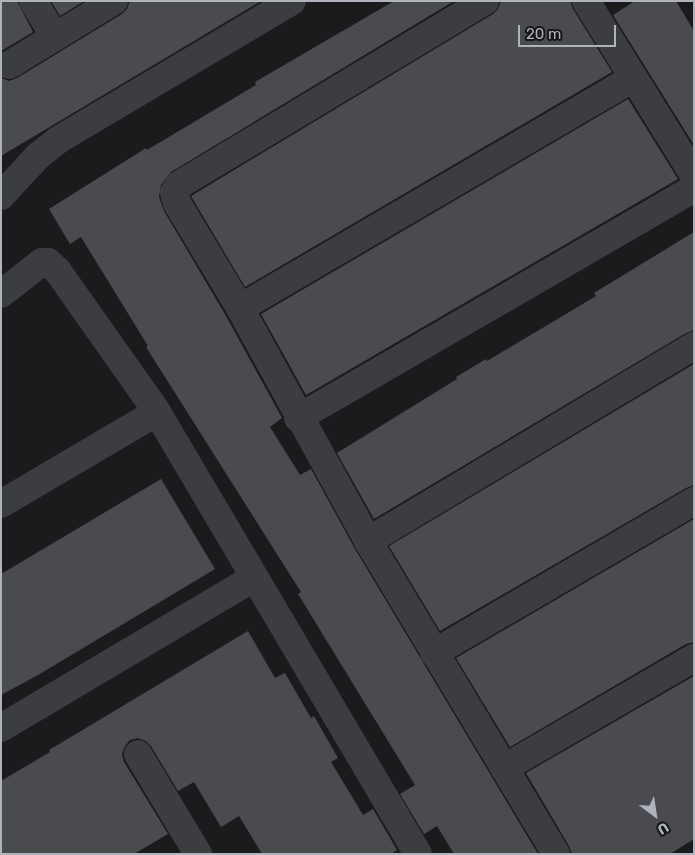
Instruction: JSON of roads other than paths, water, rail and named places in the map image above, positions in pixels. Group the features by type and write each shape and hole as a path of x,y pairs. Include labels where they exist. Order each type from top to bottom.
{"street":[{"path":"33,1 55,37"},
{"path":"9,65 114,1"},
{"path":"1,196 36,157 58,140 292,1"},
{"path":"485,1 179,185 174,193 177,203 240,308 298,418 368,541 556,854"},
{"path":"586,1 694,175"},
{"path":"240,308 633,78"},
{"path":"298,418 694,188"},
{"path":"1,294 42,262 53,266 157,412 418,854"},
{"path":"368,541 694,346"},
{"path":"1,504 157,412"},
{"path":"434,653 694,502"},
{"path":"1,728 254,578"},
{"path":"504,768 694,658"},
{"path":"138,754 195,853"}]}
